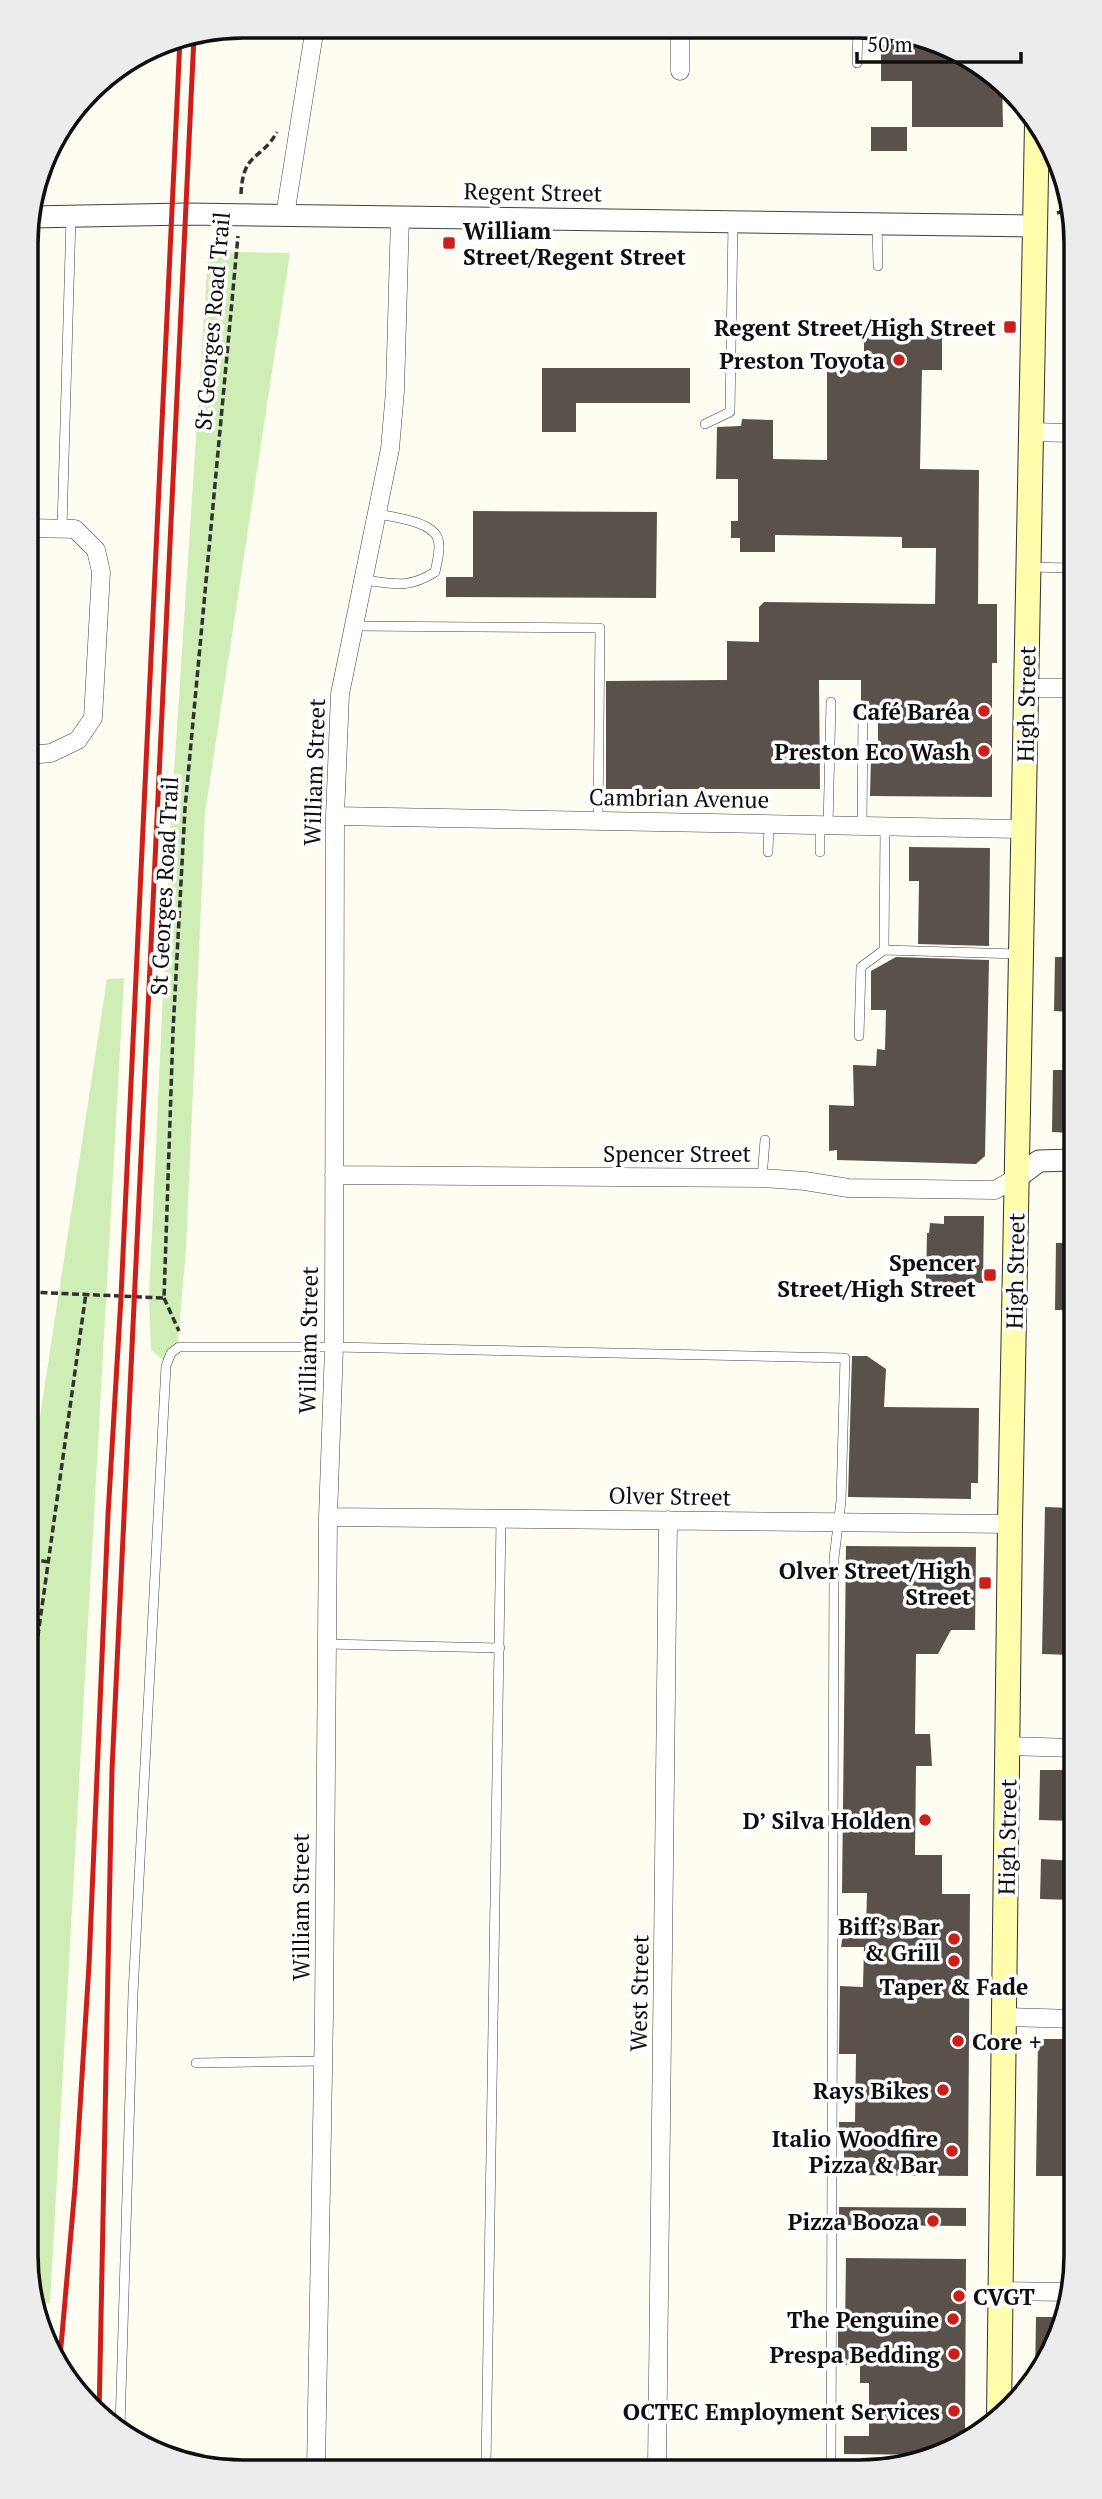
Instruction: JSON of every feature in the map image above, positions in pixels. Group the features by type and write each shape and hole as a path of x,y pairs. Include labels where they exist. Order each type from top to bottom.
{"main road":[{"name":"High Street","path":"999,2404 1010,1524 1037,142"}],"street":[{"path":"680,38 680,71"},
{"path":"285,215 313,39"},
{"name":"Regent Street","path":"40,217 187,214 1035,226"},
{"name":"William Street","path":"316,2460 328,1517 334,1347 335,816 340,694 390,449 395,391 400,217"},
{"path":"1031,432 1064,433"},
{"path":"39,528 69,529 96,550 101,572 93,718 78,740 51,753 39,754"},
{"path":"1026,688 1064,688"},
{"name":"Cambrian Avenue","path":"335,816 1023,829"},
{"path":"1016,1178 1039,1161 1064,1160"},
{"name":"Spencer Street","path":"334,1175 762,1178 848,1188 995,1190 1016,1178"},
{"name":"Olver Street","path":"328,1517 1010,1524"},
{"name":"West Street","path":"657,2460 668,1520"},
{"path":"1008,1746 1063,1748"},
{"path":"1005,2017 1063,2019"},
{"path":"1001,2291 1060,2292"}],"lane":[{"path":"857,63 858,38"},
{"path":"69,529 71,217"},
{"path":"705,424 730,412 733,221"},
{"path":"877,223 878,266"},
{"path":"364,580 418,583 435,572 438,540 433,530 409,520 378,514"},
{"path":"1029,567 1064,568"},
{"path":"355,626 600,628 598,821"},
{"path":"820,852 831,702"},
{"path":"862,827 863,712"},
{"path":"768,852 769,825"},
{"path":"884,950 885,827"},
{"path":"859,1036 861,967 884,950 1021,954"},
{"path":"762,1178 765,1140"},
{"path":"120,2419 133,1993 166,1366 171,1353 179,1347 334,1347 845,1357 840,1523 833,1575 831,2460"},
{"path":"486,2460 501,1520"},
{"path":"327,1644 500,1648"},
{"path":"196,2063 323,2062"}],"path":[{"name":"St Georges Road Trail","path":"164,1298 173,1031 185,808 242,173 247,163 271,142 278,130"},
{"path":"38,1292 164,1298 178,1329 190,1347"},
{"path":"38,1635 86,1293"},
{"path":"38,1560 49,1562"}],"green space":[{"path":"236,252 290,253 205,813 186,1249 177,1353 169,1365 151,1350 149,1298 171,818 208,255"},
{"path":"124,978 50,2303 44,2303 38,2256 38,1427 107,979"}],"building":[{"path":"889,41 924,49 972,73 1002,98 1003,127 912,127 912,81 881,81 881,45 889,46"},
{"path":"871,127 907,127 907,151 871,151"},
{"path":"864,336 942,336 942,370 922,370 920,469 979,470 978,604 997,604 997,663 992,663 992,797 870,796 871,758 878,758 878,719 870,719 869,701 861,701 861,680 819,680 820,789 606,789 606,681 727,680 727,641 759,642 759,607 764,602 935,604 936,548 902,548 902,537 775,535 775,552 740,552 740,538 731,538 731,521 738,521 738,479 716,479 717,427 741,426 742,419 773,420 773,459 827,460 827,370 864,370"},
{"path":"542,368 690,368 690,403 576,403 576,432 542,432"},
{"path":"473,511 657,512 656,598 446,597 446,577 473,577"},
{"path":"909,847 990,848 989,946 918,944 919,881 909,881"},
{"path":"896,957 989,960 985,1156 976,1164 837,1160 837,1150 829,1151 829,1105 854,1106 853,1065 876,1066 877,1049 885,1050 886,1010 871,1010 871,971"},
{"path":"1055,957 1064,957 1064,1012 1054,1011"},
{"path":"1053,1070 1064,1070 1064,1133 1052,1132"},
{"path":"944,1216 984,1216 983,1283 926,1283 927,1233 930,1223 944,1224"},
{"path":"1056,1243 1064,1243 1063,1310 1055,1310"},
{"path":"852,1356 867,1356 886,1369 884,1407 979,1408 978,1483 971,1483 971,1499 848,1497"},
{"path":"1045,1507 1063,1508 1063,1655 1042,1654"},
{"path":"846,1546 976,1547 975,1630 951,1630 938,1654 916,1654 915,1734 930,1734 932,1766 916,1766 915,1855 942,1855 942,1894 970,1894 968,2176 844,2175 844,2139 839,2139 839,2122 855,2122 856,2054 839,2054 840,1986 863,1987 864,1947 841,1947 844,1929 866,1929 867,1893 842,1893"},
{"path":"1040,1770 1063,1770 1063,1821 1039,1820"},
{"path":"1041,1859 1063,1860 1063,1900 1040,1899"},
{"path":"1038,2039 1063,2039 1063,2176 1036,2176"},
{"path":"839,2207 966,2208 966,2226 839,2225"},
{"path":"846,2258 966,2259 965,2430 912,2454 844,2454 844,2436 869,2436 869,2383 860,2383 860,2365 838,2365 838,2328 845,2328"},
{"path":"1036,2317 1054,2317 1048,2334 1035,2359"}],"railway":[{"path":"99,2400 112,1770 194,45"},
{"path":"61,2348 75,2187 89,1965 108,1515 121,1297 180,49"}],"place":[{"name":"William Street/Regent Street","path":"449,243"},
{"name":"Regent Street/High Street","path":"1010,327"},
{"name":"Preston Toyota","path":"899,360"},
{"name":"Café Baréa","path":"984,711"},
{"name":"Preston Eco Wash","path":"984,751"},
{"name":"Spencer Street/High Street","path":"990,1275"},
{"name":"Olver Street/High Street","path":"985,1583"},
{"name":"D’ Silva Holden","path":"925,1820"},
{"name":"Biff’s Bar & Grill","path":"954,1939"},
{"name":"Taper & Fade","path":"954,1961"},
{"name":"Core +","path":"958,2041"},
{"name":"Rays Bikes","path":"943,2090"},
{"name":"Italio Woodfire Pizza & Bar","path":"952,2151"},
{"name":"Pizza Booza","path":"933,2221"},
{"name":"CVGT","path":"959,2296"},
{"name":"The Penguine","path":"953,2319"},
{"name":"Prespa Bedding","path":"954,2354"},
{"name":"OCTEC Employment Services","path":"954,2411"}]}
